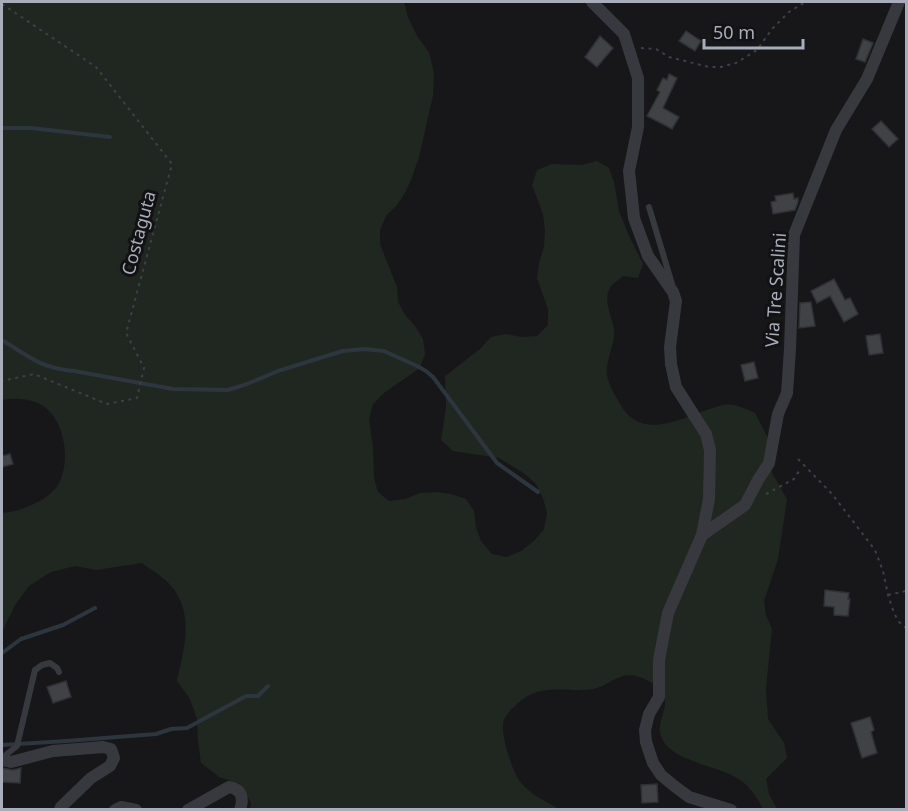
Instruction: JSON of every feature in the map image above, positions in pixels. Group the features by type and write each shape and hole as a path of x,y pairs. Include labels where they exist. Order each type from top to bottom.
{"street":[{"path":"592,2 624,34 638,78 638,127 629,171 634,218 648,256 673,292 676,301 670,347 676,387 706,434 710,450 710,499 702,535 668,613 659,660 660,697 649,714 645,730 646,742 653,763 661,775 673,785 689,797 731,810"},
{"name":"Via Tre Scalini","path":"702,535 745,505 769,463 778,414 787,393 794,235 836,130 867,79 899,2"},
{"path":"2,759 11,762 53,751 103,747 111,749 114,758 110,766 92,778 60,810"},
{"path":"188,810 229,787 240,792 242,801 240,810"},
{"path":"115,810 121,807 136,810"}],"lane":[{"path":"649,207 673,292"},
{"path":"2,759 17,746 35,670 50,663 59,672"}],"path":[{"path":"627,44 656,49 669,57 694,64 716,67 729,65 757,50 772,29 789,12 805,2"},
{"name":"Costaguta","path":"2,4 96,67 172,164 126,333 144,368 137,398 107,404 34,374 2,381"},
{"path":"798,459 832,494 875,550 883,571 888,595 899,622 906,628"},
{"path":"745,505 794,480 801,468"},
{"path":"888,595 906,591"}],"shaded area":[{"path":"2,2 404,2 417,36 429,52 434,73 433,96 419,157 411,180 397,205 386,216 380,230 380,244 397,287 398,302 423,339 425,354 420,368 384,393 373,404 369,419 374,478 378,492 389,501 405,499 420,493 435,492 466,499 474,511 481,541 492,554 507,557 521,551 544,529 547,513 536,484 525,474 499,458 453,451 441,440 446,407 445,376 480,349 491,337 506,334 522,337 537,336 548,325 548,309 537,278 545,231 543,214 532,185 537,170 552,164 582,165 597,161 609,168 619,211 643,264 638,278 623,276 612,285 607,296 614,335 607,375 614,394 630,417 642,423 655,425 683,419 724,405 740,407 755,413 770,442 769,457 772,473 787,499 778,559 764,601 766,615 772,629 766,688 768,719 784,743 787,758 766,779 769,794 777,809 763,809 745,784 728,773 694,762 673,751 661,736 660,728 665,704 664,690 642,678 631,675 593,689 548,690 534,693 517,704 506,716 503,733 516,775 532,793 559,809 250,809 251,803 240,784 219,777 201,763 197,719 190,699 177,681 184,648 185,615 174,589 157,573 142,563 96,570 75,566 51,572 29,586 15,605 2,632 2,513 35,503 56,488 63,471 65,449 59,427 47,409 29,400 2,400"}],"building":[{"path":"686,31 701,41 695,51 679,41"},
{"path":"600,36 613,48 597,67 585,57"},
{"path":"863,39 873,43 865,62 856,59"},
{"path":"669,74 677,78 663,108 679,117 672,129 647,116 660,92 657,90 663,78 667,80"},
{"path":"881,121 898,139 889,147 872,129"},
{"path":"793,193 794,199 798,198 795,210 773,214 771,202 776,201 775,196"},
{"path":"834,279 845,300 850,298 858,314 844,322 830,296 817,303 811,291"},
{"path":"811,302 815,326 799,328 800,303"},
{"path":"880,334 883,353 869,355 866,336"},
{"path":"754,362 758,378 745,381 741,365"},
{"path":"10,454 13,464 2,467 2,456"},
{"path":"825,590 849,593 848,616 834,615 834,607 824,606"},
{"path":"66,681 71,697 53,703 47,687"},
{"path":"870,717 874,730 871,732 877,753 862,758 851,723"},
{"path":"2,768 13,770 21,768 20,783 2,782"},
{"path":"657,784 658,802 642,803 641,785"}],"waterway":[{"path":"2,128 31,128 110,137"},
{"path":"2,340 36,361 53,368 173,389 228,390 278,371 343,351 364,349 384,351 417,366 433,377 497,463 538,492"},
{"path":"2,653 21,639 63,625 95,608"},
{"path":"2,745 156,734 171,729 187,728 246,696 258,696 268,686"}]}
